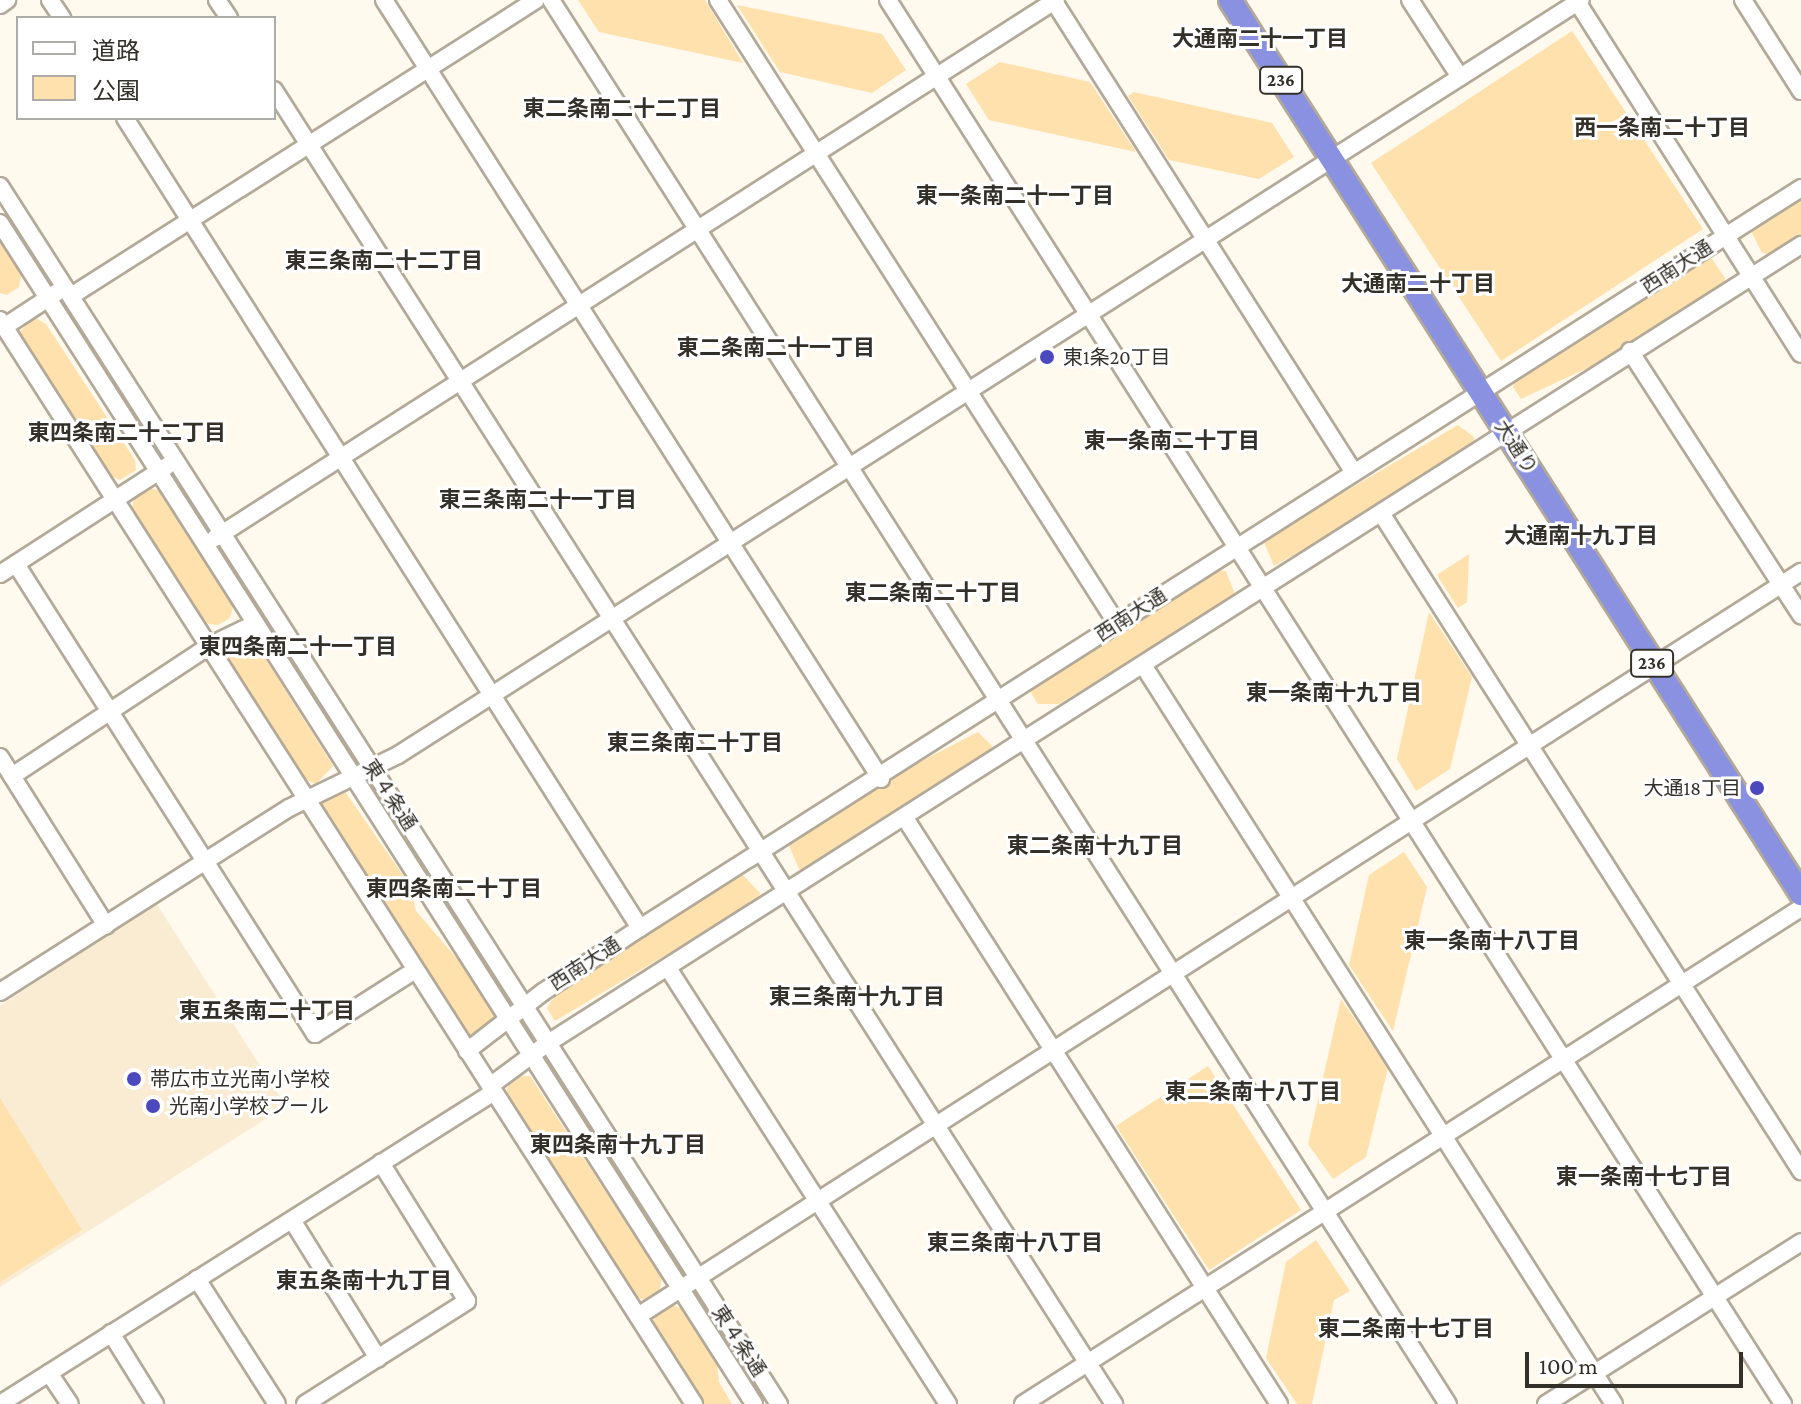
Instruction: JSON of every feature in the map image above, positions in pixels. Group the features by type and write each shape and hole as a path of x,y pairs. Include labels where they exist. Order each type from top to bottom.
{"highway":[{"name":"大通り","path":"1230,0 1801,894"}],"street":[{"path":"0,5 7,0"},
{"path":"384,0 881,779"},
{"path":"536,0 189,219 68,292 48,298 2,323 211,645 306,799 694,1404"},
{"path":"551,0 1448,1404"},
{"path":"718,0 819,153 1117,624"},
{"path":"888,0 1783,1404"},
{"path":"204,545 1055,0 1353,471"},
{"path":"1410,0 1460,77"},
{"path":"1743,0 1801,91"},
{"path":"2,987 306,799 373,768 494,695 1578,1 1801,354"},
{"path":"276,93 1114,1404"},
{"path":"126,120 640,928"},
{"name":"東４条通","path":"0,186 779,1404"},
{"name":"西南大通","path":"467,1051 640,928 881,779 1353,471 1481,394 1801,188"},
{"name":"東４条通","path":"0,223 351,778 754,1404"},
{"path":"0,1404 381,1163 492,1089 548,1043 905,818 1630,351 1801,245"},
{"path":"1630,351 1801,615"},
{"path":"0,574 175,461"},
{"path":"1381,513 1801,1171"},
{"path":"16,564 315,1034 415,970"},
{"path":"638,1316 1801,572"},
{"path":"12,776 211,645 254,624"},
{"path":"1143,665 1614,1404"},
{"path":"0,757 106,925"},
{"path":"905,818 1279,1404"},
{"path":"1023,1404 1801,908"},
{"path":"668,968 948,1404"},
{"path":"305,1404 467,1301 381,1163"},
{"path":"292,1220 378,1358"},
{"path":"1546,1404 1801,1242"},
{"path":"197,1279 277,1404"},
{"path":"111,1333 155,1404"},
{"path":"49,1373 70,1404"}],"shaded area":[{"name":"帯広市立光南小学校","path":"156,903 286,1106 0,1287 0,1006"}],"green space":[{"path":"578,0 705,0 743,63 599,32"},
{"path":"737,5 882,34 906,70 872,93 780,72"},
{"path":"1572,31 1703,229 1501,361 1371,163"},
{"path":"1000,62 1090,82 1136,152 989,120 966,84"},
{"path":"1134,92 1272,123 1294,157 1259,179 1169,160 1128,96"},
{"path":"1801,197 1801,234 1770,254 1762,253 1750,229"},
{"path":"0,240 22,272 19,287 7,295 0,293"},
{"path":"1707,259 1712,259 1725,278 1724,285 1596,364 1521,399 1513,387 1515,380"},
{"path":"34,317 46,324 135,460 136,470 120,480 107,474 18,334"},
{"path":"1458,425 1474,437 1473,445 1381,506 1274,566 1263,540"},
{"path":"146,487 161,491 233,607 230,618 218,625 204,623 132,508 135,495"},
{"path":"1469,554 1467,602 1458,608 1437,575"},
{"path":"1217,570 1226,571 1236,597 1059,704 1038,704 1031,693 1034,686"},
{"path":"1429,612 1472,677 1450,769 1416,791 1397,759"},
{"path":"242,640 260,650 333,766 316,784 298,777 227,657 231,645"},
{"path":"978,732 992,746 990,754 805,871 799,869 788,843 902,771"},
{"path":"344,790 409,884 416,911 459,961 496,1016 497,1025 475,1039 467,1035 321,803"},
{"path":"1404,852 1427,887 1393,1031 1349,965 1369,875"},
{"path":"742,874 760,893 758,900 555,1021 547,1008 560,989"},
{"path":"1341,999 1388,1068 1366,1157 1333,1179 1308,1144"},
{"path":"1208,1066 1301,1210 1209,1270 1116,1126"},
{"path":"522,1076 530,1076 662,1278 659,1293 646,1301 631,1294 505,1097 508,1086"},
{"path":"0,1098 82,1230 0,1282"},
{"path":"1316,1240 1350,1291 1334,1300 1312,1404 1297,1404 1266,1358 1286,1262"},
{"path":"672,1305 681,1308 717,1364 719,1382 732,1404 703,1404 653,1325 656,1314"}],"place":[{"name":"東1条20丁目","path":"1047,357"},
{"name":"大通18丁目","path":"1757,788"},
{"name":"帯広市立光南小学校","path":"134,1079"},
{"name":"光南小学校プール","path":"153,1106"}],"district":[{"name":"大通南二十一丁目","path":"1260,39"},
{"name":"東二条南二十二丁目","path":"622,109"},
{"name":"西一条南二十丁目","path":"1662,128"},
{"name":"東一条南二十一丁目","path":"1015,196"},
{"name":"東三条南二十二丁目","path":"384,261"},
{"name":"大通南二十丁目","path":"1418,284"},
{"name":"東二条南二十一丁目","path":"776,348"},
{"name":"東四条南二十二丁目","path":"127,433"},
{"name":"東一条南二十丁目","path":"1172,441"},
{"name":"東三条南二十一丁目","path":"538,500"},
{"name":"大通南十九丁目","path":"1581,536"},
{"name":"東二条南二十丁目","path":"933,593"},
{"name":"東四条南二十一丁目","path":"298,647"},
{"name":"東一条南十九丁目","path":"1334,693"},
{"name":"東三条南二十丁目","path":"695,743"},
{"name":"東二条南十九丁目","path":"1095,846"},
{"name":"東四条南二十丁目","path":"454,889"},
{"name":"東一条南十八丁目","path":"1492,941"},
{"name":"東三条南十九丁目","path":"857,997"},
{"name":"東五条南二十丁目","path":"267,1011"},
{"name":"東二条南十八丁目","path":"1253,1092"},
{"name":"東四条南十九丁目","path":"618,1145"},
{"name":"東一条南十七丁目","path":"1644,1177"},
{"name":"東三条南十八丁目","path":"1015,1243"},
{"name":"東五条南十九丁目","path":"364,1281"},
{"name":"東二条南十七丁目","path":"1406,1329"}]}
